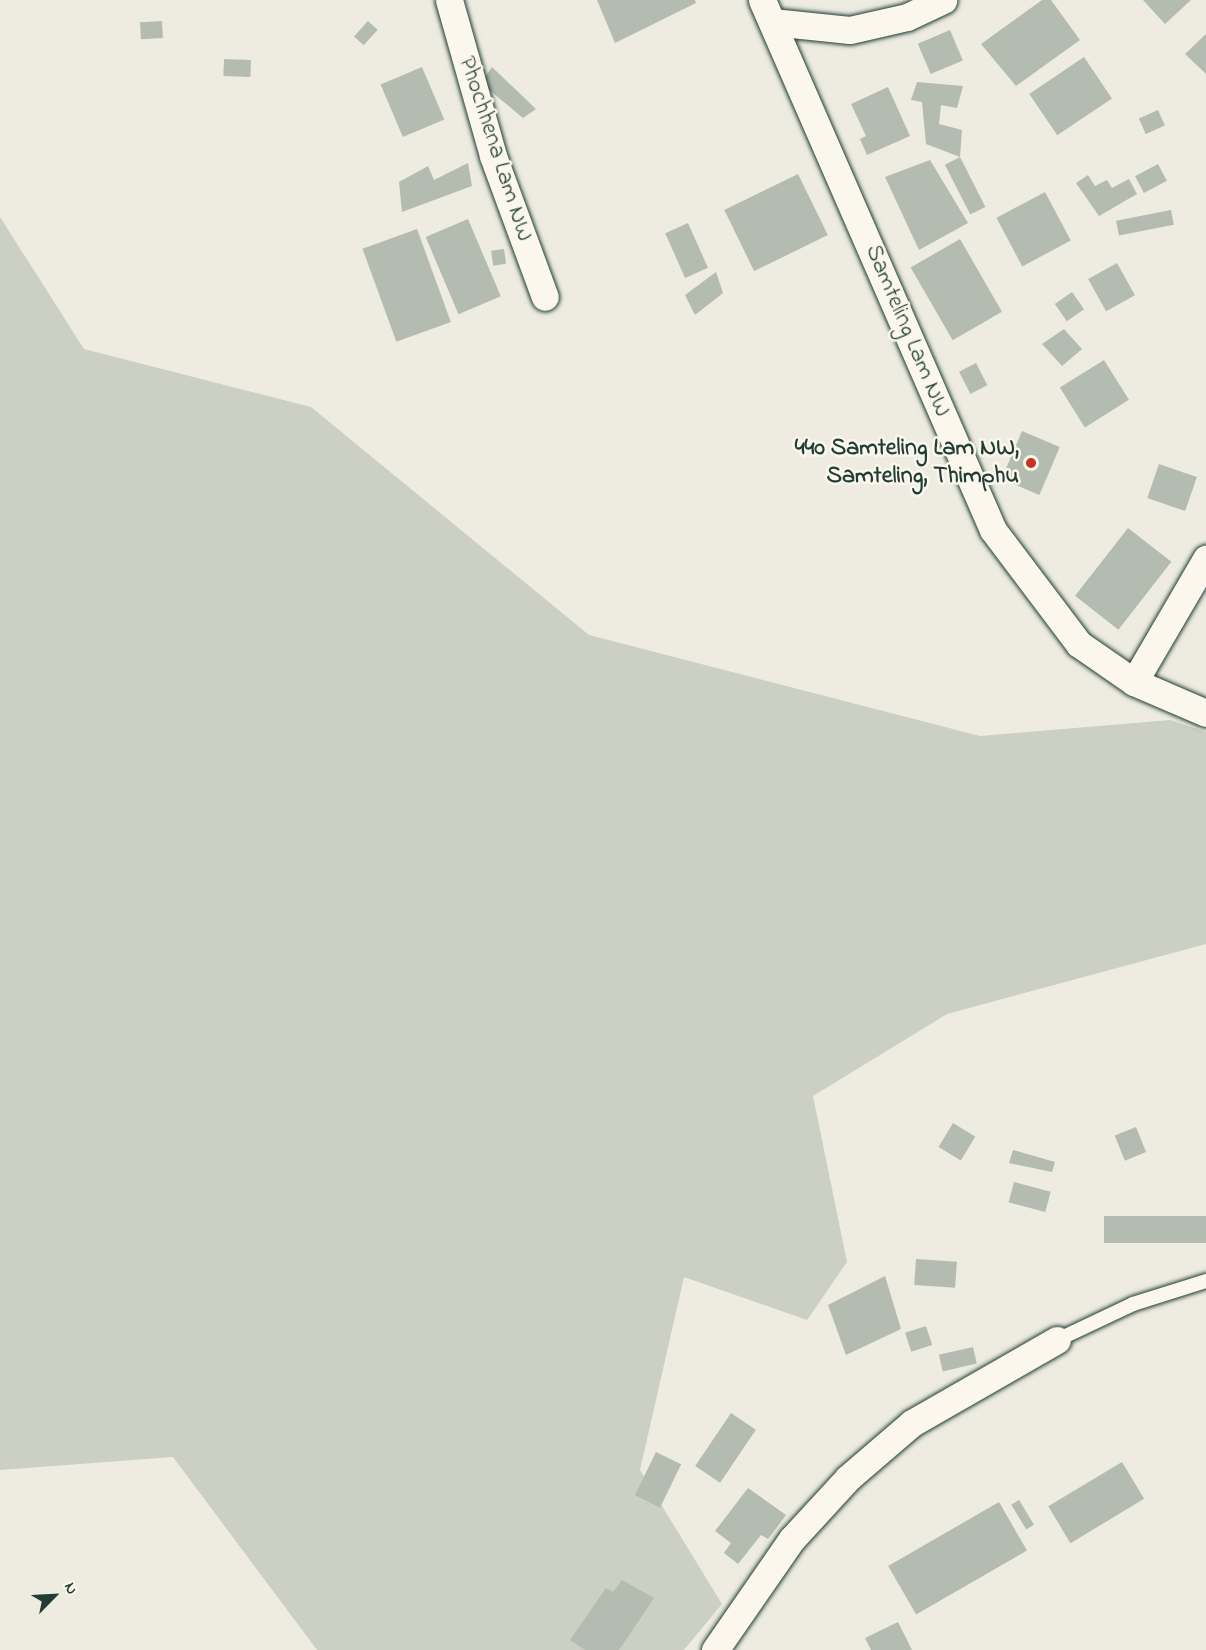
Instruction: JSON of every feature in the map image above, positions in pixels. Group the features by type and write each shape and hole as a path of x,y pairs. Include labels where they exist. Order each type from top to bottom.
{"street":[{"name":"Phochhena Lam NW","path":"449,0 493,156 546,297"},
{"path":"767,11 850,30 907,17 943,0"},
{"name":"Samteling Lam NW","path":"767,11 993,530 1080,644 1134,682 1206,713"},
{"path":"1134,682 1206,559"},
{"path":"715,1650 792,1539 848,1478 912,1423 1057,1340"}],"lane":[{"path":"1057,1340 1133,1304 1206,1281"}],"shaded area":[{"path":"0,217 84,349 311,407 589,635 980,736 1170,720 1206,732 1206,944 947,1014 813,1096 847,1262 807,1320 684,1277 640,1470 722,1604 684,1650 317,1650 173,1457 0,1470"}],"building":[{"path":"597,0 695,0 696,3 615,43"},
{"path":"1042,0 1051,0 1080,40 1016,86 981,44"},
{"path":"1143,0 1191,0 1165,24"},
{"path":"162,21 163,38 141,39 140,22"},
{"path":"368,21 378,30 364,45 354,37"},
{"path":"950,30 963,60 931,74 918,44"},
{"path":"1206,34 1206,74 1185,54"},
{"path":"1084,57 1112,98 1057,135 1029,94"},
{"path":"224,59 251,60 250,77 223,76"},
{"path":"422,67 444,119 403,137 381,85"},
{"path":"492,67 536,109 523,118 481,83"},
{"path":"917,82 963,86 957,108 941,105 939,124 962,130 960,157 926,144 922,102 911,100"},
{"path":"888,87 910,136 867,155 860,139 866,136 851,104"},
{"path":"1158,110 1165,126 1146,134 1139,119"},
{"path":"960,157 985,207 970,215 945,165"},
{"path":"930,160 968,223 919,250 885,177"},
{"path":"468,163 472,186 402,212 399,182 428,166 434,180"},
{"path":"1158,164 1167,181 1144,193 1135,176"},
{"path":"798,174 828,235 754,271 724,210"},
{"path":"1088,175 1095,186 1107,180 1112,188 1129,179 1137,194 1099,216 1076,183"},
{"path":"1045,192 1071,241 1022,266 996,218"},
{"path":"1171,210 1174,225 1119,235 1116,221"},
{"path":"468,219 501,296 458,314 426,237"},
{"path":"688,223 708,268 685,278 665,233"},
{"path":"417,229 451,322 396,342 362,249"},
{"path":"960,239 1002,312 953,340 911,268"},
{"path":"504,249 506,264 493,266 491,251"},
{"path":"1117,263 1135,295 1106,311 1088,279"},
{"path":"716,272 723,293 695,315 685,295"},
{"path":"1072,292 1084,309 1067,321 1055,304"},
{"path":"1064,329 1082,349 1062,366 1042,344"},
{"path":"1104,360 1129,400 1085,427 1060,388"},
{"path":"976,363 987,385 970,394 959,372"},
{"name":"440 Samteling Lam NW, Samteling, Thimphu","path":"1022,431 1060,447 1039,495 1002,479"},
{"path":"1159,464 1197,477 1185,511 1147,498"},
{"path":"1128,528 1171,562 1118,630 1075,596"},
{"path":"953,1123 975,1136 961,1160 939,1147"},
{"path":"1136,1127 1146,1152 1125,1161 1115,1136"},
{"path":"1013,1150 1055,1162 1052,1172 1009,1163"},
{"path":"1014,1182 1051,1192 1045,1212 1009,1202"},
{"path":"1104,1216 1206,1216 1206,1243 1104,1243"},
{"path":"916,1259 957,1262 955,1288 914,1285"},
{"path":"885,1276 901,1329 846,1355 828,1305"},
{"path":"926,1326 932,1345 911,1352 905,1333"},
{"path":"973,1347 977,1364 943,1371 939,1355"},
{"path":"731,1413 756,1430 720,1483 695,1466"},
{"path":"656,1452 681,1464 660,1507 635,1495"},
{"path":"1122,1462 1144,1499 1070,1543 1048,1506"},
{"path":"748,1488 786,1515 768,1539 761,1535 738,1564 724,1553 731,1543 715,1531"},
{"path":"1019,1500 1034,1525 1026,1529 1011,1505"},
{"path":"999,1502 1027,1550 916,1614 888,1566"},
{"path":"622,1580 654,1598 619,1650 585,1650 570,1640 606,1588 613,1592"},
{"path":"898,1622 912,1650 871,1650 865,1638"}],"place":[{"name":"440 Samteling Lam NW, Samteling, Thimphu","path":"1031,463"}]}
